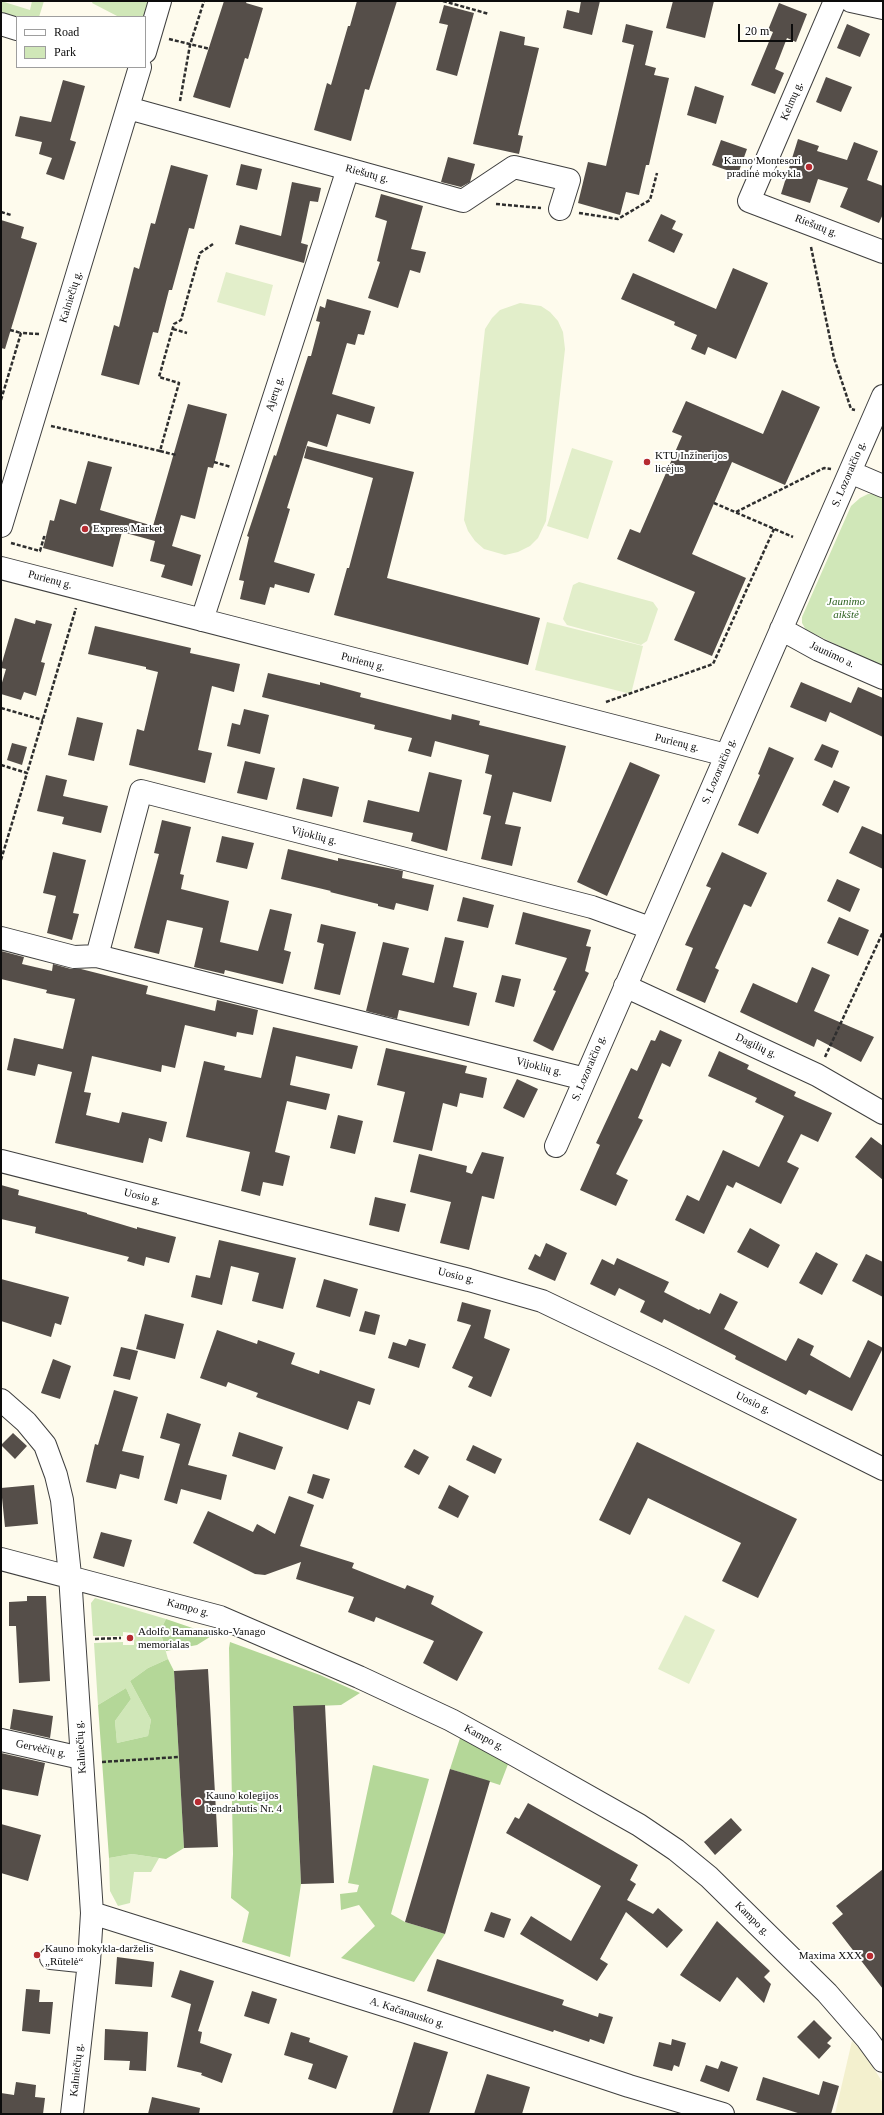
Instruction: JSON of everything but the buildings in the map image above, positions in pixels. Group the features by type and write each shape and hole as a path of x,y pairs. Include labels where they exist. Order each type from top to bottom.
{"street":[{"path":"146,49 160,1"},
{"name":"Kelmų g.","path":"749,201 835,1"},
{"path":"851,1 883,8"},
{"path":"1,24 16,29"},
{"name":"Kalniečių g.","path":"4,534 33,422 140,68"},
{"name":"Riešutų g.","path":"128,108 463,201 514,167 569,180 560,209"},
{"name":"Ajerų g.","path":"202,620 348,168"},
{"name":"Riešutų g.","path":"749,201 883,252"},
{"name":"S. Lozoraičio g.","path":"556,1146 883,396"},
{"path":"850,472 883,486"},
{"name":"Purienų g.","path":"1,568 726,755"},
{"name":"Jaunimo a.","path":"781,629 819,650 883,678"},
{"name":"Vijoklių g.","path":"97,956 141,791 592,907 650,928"},
{"name":"Vijoklių g.","path":"1,938 74,957 97,956 585,1079"},
{"name":"Dagilių g.","path":"625,986 818,1075 883,1113"},
{"name":"Uosio g.","path":"1,1161 484,1284 542,1301 695,1374 883,1469"},
{"name":"Kalniečių g.","path":"1,1400 26,1422 45,1445 56,1475 62,1500 70,1576 92,1913 90,1962 72,2114"},
{"name":"Kampo g.","path":"1,1559 70,1576 220,1617 359,1676 452,1720 639,1826 676,1850 709,1877 827,1993 883,2060"},
{"name":"Gervėčių g.","path":"1,1740 82,1760"},
{"name":"A. Kačanausko g.","path":"92,1913 406,2012 629,2086 723,2114"},
{"path":"51,1958 90,1962"}],"path":[{"path":"177,122 190,45 204,1"},
{"path":"443,1 489,14"},
{"path":"190,45 210,49"},
{"path":"1,212 11,215"},
{"path":"160,451 179,383 160,377 174,324 181,320 200,253 213,244"},
{"path":"811,247 834,358 851,409 873,418"},
{"path":"173,329 187,333"},
{"path":"10,330 21,333 59,335"},
{"path":"1,400 21,333"},
{"path":"33,422 176,455"},
{"path":"736,512 824,468 850,472"},
{"path":"714,503 793,537"},
{"path":"606,703 713,664 774,529"},
{"path":"4,534 40,551 44,537 46,538"},
{"path":"1,860 82,588"},
{"path":"1,708 43,720"},
{"path":"1,765 27,773"},
{"path":"818,1075 883,932"},
{"path":"74,1640 121,1638"},
{"path":"82,1760 179,1757"}],"shaded area":[{"path":"852,2041 864,2053 883,2083 883,2114 835,2114"}],"green space":[{"path":"1,1 30,10 32,1 44,1 39,16 16,17 1,12"},
{"path":"93,1 152,1 145,16 117,16 92,3"},
{"path":"226,272 273,285 265,316 217,302"},
{"path":"520,303 541,306 550,312 558,321 563,332 565,349 546,521 538,538 530,546 518,552 505,555 484,549 475,541 468,531 464,520 485,329 492,318 500,310"},
{"path":"572,448 613,461 588,539 547,526"},
{"name":"Jaunimo aikštė","path":"868,494 876,494 883,497 883,667 806,630 802,623 802,617 851,506 860,498"},
{"path":"579,582 653,602 658,609 647,641 641,645 567,625 563,619 573,585"},
{"path":"547,622 643,646 631,694 535,670"},
{"path":"95,1598 166,1619 160,1631 168,1659 148,1668 130,1681 151,1720 148,1736 117,1743 115,1721 131,1699 126,1688 98,1705 94,1643 123,1642 123,1645 134,1645 134,1633 123,1632 123,1636 93,1636 91,1603"},
{"path":"685,1615 715,1630 689,1684 658,1669"},
{"path":"166,1619 213,1635 197,1645 166,1651 160,1631"},
{"path":"230,1642 320,1675 360,1693 341,1705 293,1707 301,1884 290,1957 242,1942 249,1912 231,1898 233,1854"},
{"path":"168,1659 174,1671 184,1848 166,1859 132,1854 109,1858 98,1705 126,1688 131,1699 115,1721 117,1743 148,1736 151,1720 130,1681 148,1668"},
{"path":"461,1735 510,1759 500,1785 450,1769"},
{"path":"373,1765 429,1779 391,1914 405,1922 445,1934 414,1982 341,1958 375,1926 359,1905 341,1910 340,1894 357,1892 359,1885 348,1883"},
{"path":"132,1854 159,1858 151,1872 134,1872 130,1903 118,1906 110,1891 109,1858"}],"place":[{"name":"Kauno Montesori pradinė mokykla","path":"809,167"},
{"name":"KTU Inžinerijos licėjus","path":"647,462"},
{"name":"Express Market","path":"85,529"},
{"name":"Adolfo Ramanausko-Vanago memorialas","path":"130,1638"},
{"name":"Kauno kolegijos bendrabutis Nr. 4","path":"198,1802"},
{"name":"Kauno mokykla-darželis „Rūtelė“","path":"37,1955"},
{"name":"Maxima XXX","path":"870,1956"}]}
